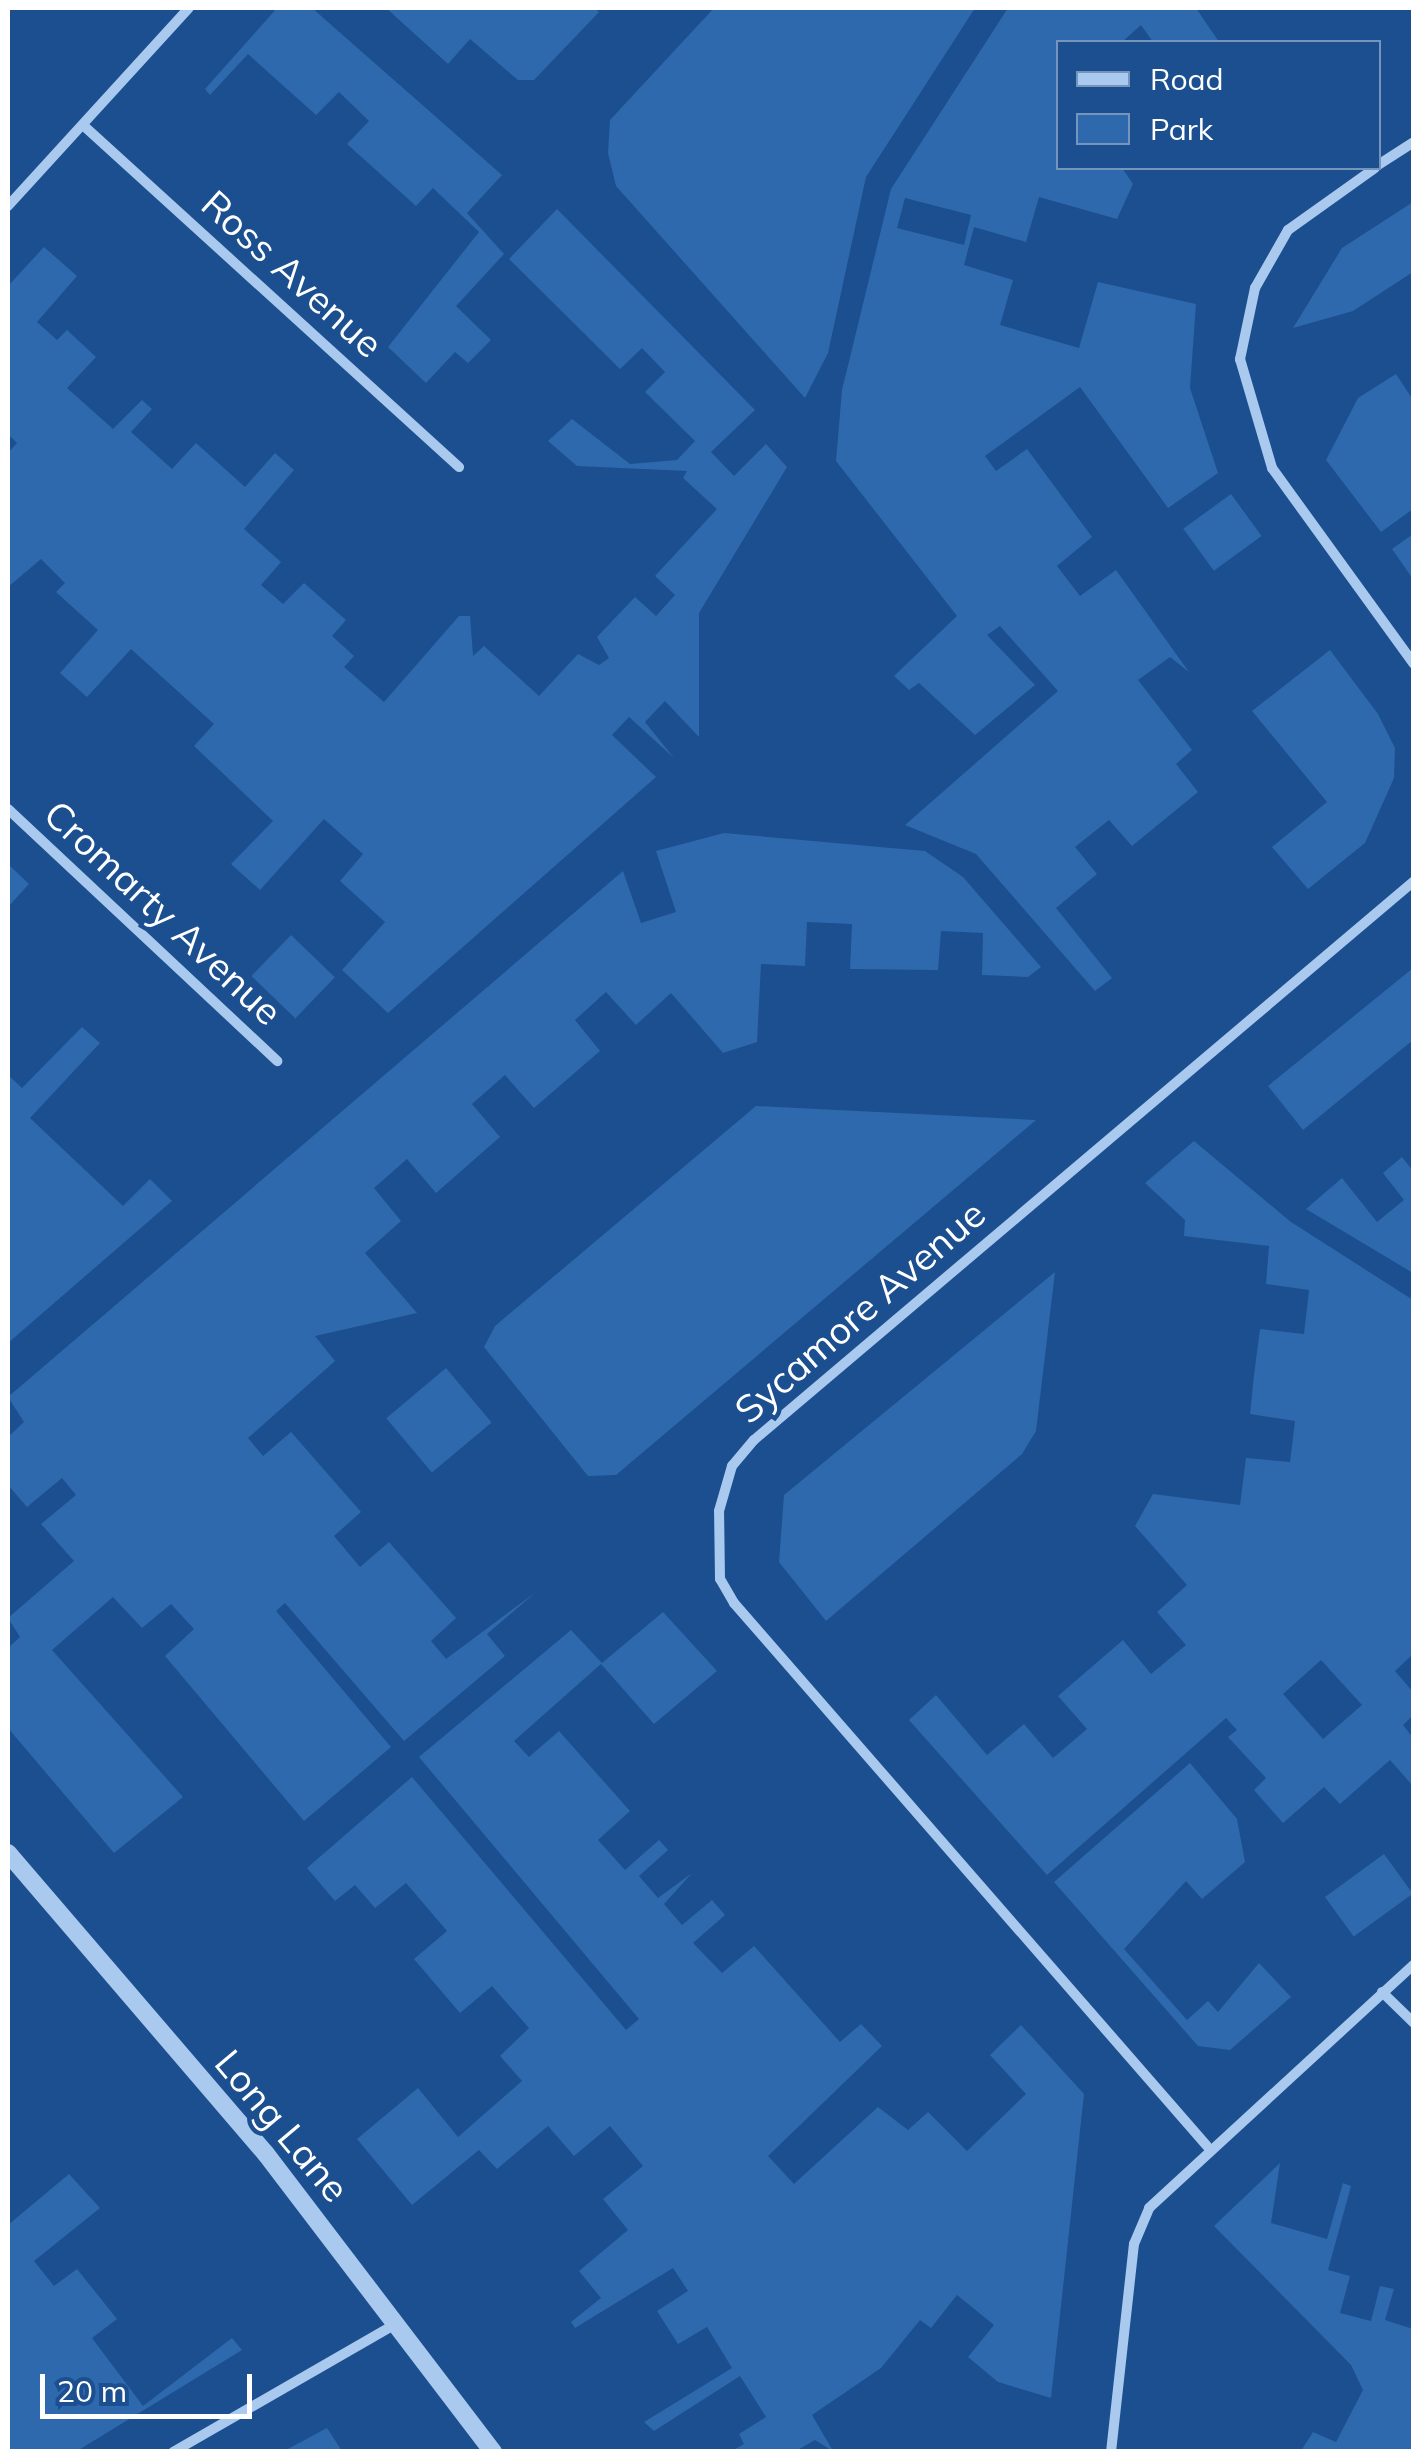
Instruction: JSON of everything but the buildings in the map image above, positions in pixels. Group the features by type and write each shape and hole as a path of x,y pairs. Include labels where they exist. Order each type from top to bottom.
{"street":[{"path":"8,206 188,8"},
{"name":"Ross Avenue","path":"84,126 459,467"},
{"path":"1381,163 1414,142"},
{"path":"1371,170 1288,230 1255,288 1240,359 1272,468 1414,664"},
{"name":"Cromarty Avenue","path":"8,809 277,1061"},
{"name":"Sycamore Avenue","path":"1207,2146 734,1603 720,1579 719,1511 732,1466 754,1440 1414,881"},
{"name":"Long Lane","path":"8,1853 399,2322 493,2452"},
{"path":"1111,2452 1134,2244 1149,2208 1207,2146 1414,1964"},
{"path":"1382,1992 1414,2023"},
{"path":"173,2452 399,2322"}],"green space":[{"path":"277,8 312,8 502,175 467,213 504,254 456,306 491,340 468,363 455,352 426,383 388,347 479,232 433,188 416,206 347,144 369,121 339,92 316,115 248,54 210,95 205,89"},
{"path":"386,8 594,8 599,12 534,80 518,80 470,39 448,64"},
{"path":"714,8 975,8 866,177 828,353 805,398 616,186 608,153 610,120"},
{"path":"1008,8 1196,8 1218,40 1152,40 1141,25 1124,40 1056,40 1056,170 1123,170 1133,184 1117,219 1039,197 1026,242 974,227 964,265 1013,280 1000,325 1079,348 1098,282 1196,304 1190,388 1218,473 1168,508 1080,387 985,456 996,471 1027,449 1092,537 1057,566 1080,596 1116,570 1189,672 1170,657 1138,680 1192,750 1176,764 1198,792 1132,846 1109,820 1075,847 1097,874 1056,908 1112,978 1095,991 976,854 905,825 1058,691 1000,626 987,635 1035,685 975,735 919,683 909,690 894,676 957,616 836,461 842,390 891,189","holes":["905,198 971,215 964,245 897,228"]},
{"path":"1413,202 1413,272 1353,311 1293,328 1342,248"},
{"path":"557,209 755,410 711,452 734,476 766,444 787,467 699,613 699,737 665,701 645,722 674,758 629,717 612,735 656,777 388,1013 342,970 385,922 340,881 363,854 324,819 260,890 231,864 273,821 194,746 214,724 131,649 87,697 60,673 98,630 56,592 65,583 41,559 8,587 8,453 17,443 8,434 8,286 44,247 77,276 37,322 57,340 67,330 96,357 67,388 113,429 142,400 152,409 131,432 172,469 196,443 245,487 275,453 294,470 244,529 281,562 261,585 283,604 304,583 346,620 332,636 354,656 344,667 384,702 459,616 470,616 473,656 484,646 539,696 578,654 599,665 609,658 597,637 635,597 656,616 675,595 655,576 717,509 683,478 687,471 577,466 548,441 572,419 630,464 677,460 695,441 645,392 665,372 642,348 620,369 509,259"},
{"path":"1396,374 1413,400 1413,509 1381,532 1326,460 1358,398"},
{"path":"1231,494 1262,536 1214,571 1183,529"},
{"path":"1413,534 1413,579 1392,549"},
{"path":"1330,650 1378,714 1395,748 1394,778 1365,843 1308,889 1272,847 1327,802 1252,711"},
{"path":"724,833 925,851 963,877 1041,967 1028,977 982,975 983,933 941,931 938,970 850,969 852,924 807,922 805,966 761,964 757,1042 723,1053 671,993 636,1025 606,992 575,1020 600,1051 534,1108 505,1075 472,1104 500,1137 436,1193 407,1159 374,1188 401,1221 365,1253 417,1313 315,1336 335,1361 248,1438 263,1456 291,1432 361,1512 334,1536 360,1567 389,1542 456,1618 431,1641 446,1659 536,1592 487,1634 505,1656 404,1741 285,1603 276,1611 391,1747 304,1821 165,1656 194,1629 171,1604 142,1628 113,1597 52,1650 183,1797 114,1853 8,1728 8,1648 20,1637 8,1618 74,1561 41,1524 76,1495 62,1478 27,1507 8,1485 8,1437 24,1422 8,1397 623,871 641,923 676,912 656,851"},
{"path":"8,864 29,884 8,907"},
{"path":"291,935 335,977 295,1018 251,976"},
{"path":"1413,968 1413,1040 1303,1130 1268,1086"},
{"path":"82,1027 100,1043 30,1118 123,1206 150,1179 172,1201 8,1343 8,1075 22,1088"},
{"path":"756,1106 1036,1120 616,1475 588,1476 484,1347 495,1326"},
{"path":"1194,1141 1291,1222 1413,1300 1414,1653 1395,1671 1413,1692 1413,1715 1403,1725 1413,1738 1413,1786 1390,1760 1340,1804 1324,1787 1283,1823 1254,1790 1266,1778 1228,1737 1237,1730 1226,1718 1047,1875 909,1720 936,1695 987,1755 1024,1724 1053,1758 1087,1729 1058,1696 1123,1640 1151,1674 1186,1645 1157,1612 1187,1585 1135,1526 1153,1494 1240,1505 1246,1458 1290,1462 1295,1421 1250,1414 1254,1375 1260,1329 1304,1334 1309,1290 1266,1284 1269,1246 1184,1236 1185,1220 1145,1183","holes":["1321,1660 1362,1705 1323,1739 1283,1694"]},
{"path":"1402,1157 1413,1171 1413,1273 1306,1209 1342,1178 1377,1222 1404,1200 1383,1173"},
{"path":"1055,1272 1036,1431 1022,1454 826,1621 779,1562 784,1495"},
{"path":"446,1368 492,1422 432,1473 386,1418"},
{"path":"663,1612 717,1671 654,1724 601,1664 514,1741 529,1757 559,1731 630,1811 598,1840 625,1870 659,1840 668,1850 639,1876 658,1898 692,1873 664,1904 682,1925 712,1900 725,1915 693,1943 722,1973 754,1946 840,2042 861,2024 882,2046 768,2156 794,2184 878,2107 908,2130 928,2112 967,2151 1026,2094 990,2055 1021,2025 1084,2094 1051,2398 998,2382 968,2357 994,2325 957,2295 931,2328 920,2320 881,2368 812,2415 833,2451 815,2440 796,2451 732,2451 744,2444 739,2434 766,2417 740,2376 654,2431 644,2422 732,2368 707,2327 678,2344 657,2311 688,2291 673,2268 575,2328 571,2322 601,2298 579,2271 628,2230 603,2199 643,2166 610,2126 574,2156 548,2126 497,2169 479,2150 412,2205 357,2139 418,2088 458,2137 522,2081 500,2056 529,2028 492,1986 460,2013 414,1959 447,1931 406,1883 375,1908 355,1885 335,1901 307,1868 412,1777 626,2030 639,2019 419,1757 571,1630 602,1663"},
{"path":"1190,1763 1237,1819 1245,1862 1202,1899 1186,1881 1124,1949 1187,2020 1208,2001 1218,2012 1259,1963 1291,1997 1230,2050 1198,2046 1054,1882"},
{"path":"1384,1854 1413,1894 1354,1937 1325,1897"},
{"path":"1280,2163 1271,2223 1327,2239 1343,2183 1351,2186 1328,2270 1350,2276 1340,2313 1371,2321 1380,2286 1394,2289 1385,2320 1413,2329 1413,2451 1301,2451 1313,2432 1336,2442 1363,2390 1351,2365 1214,2226"},
{"path":"69,2174 100,2208 34,2261 54,2286 77,2269 117,2319 92,2338 143,2406 232,2338 242,2350 77,2451 8,2451 8,2225"},
{"path":"327,2428 342,2451 284,2451"}]}
